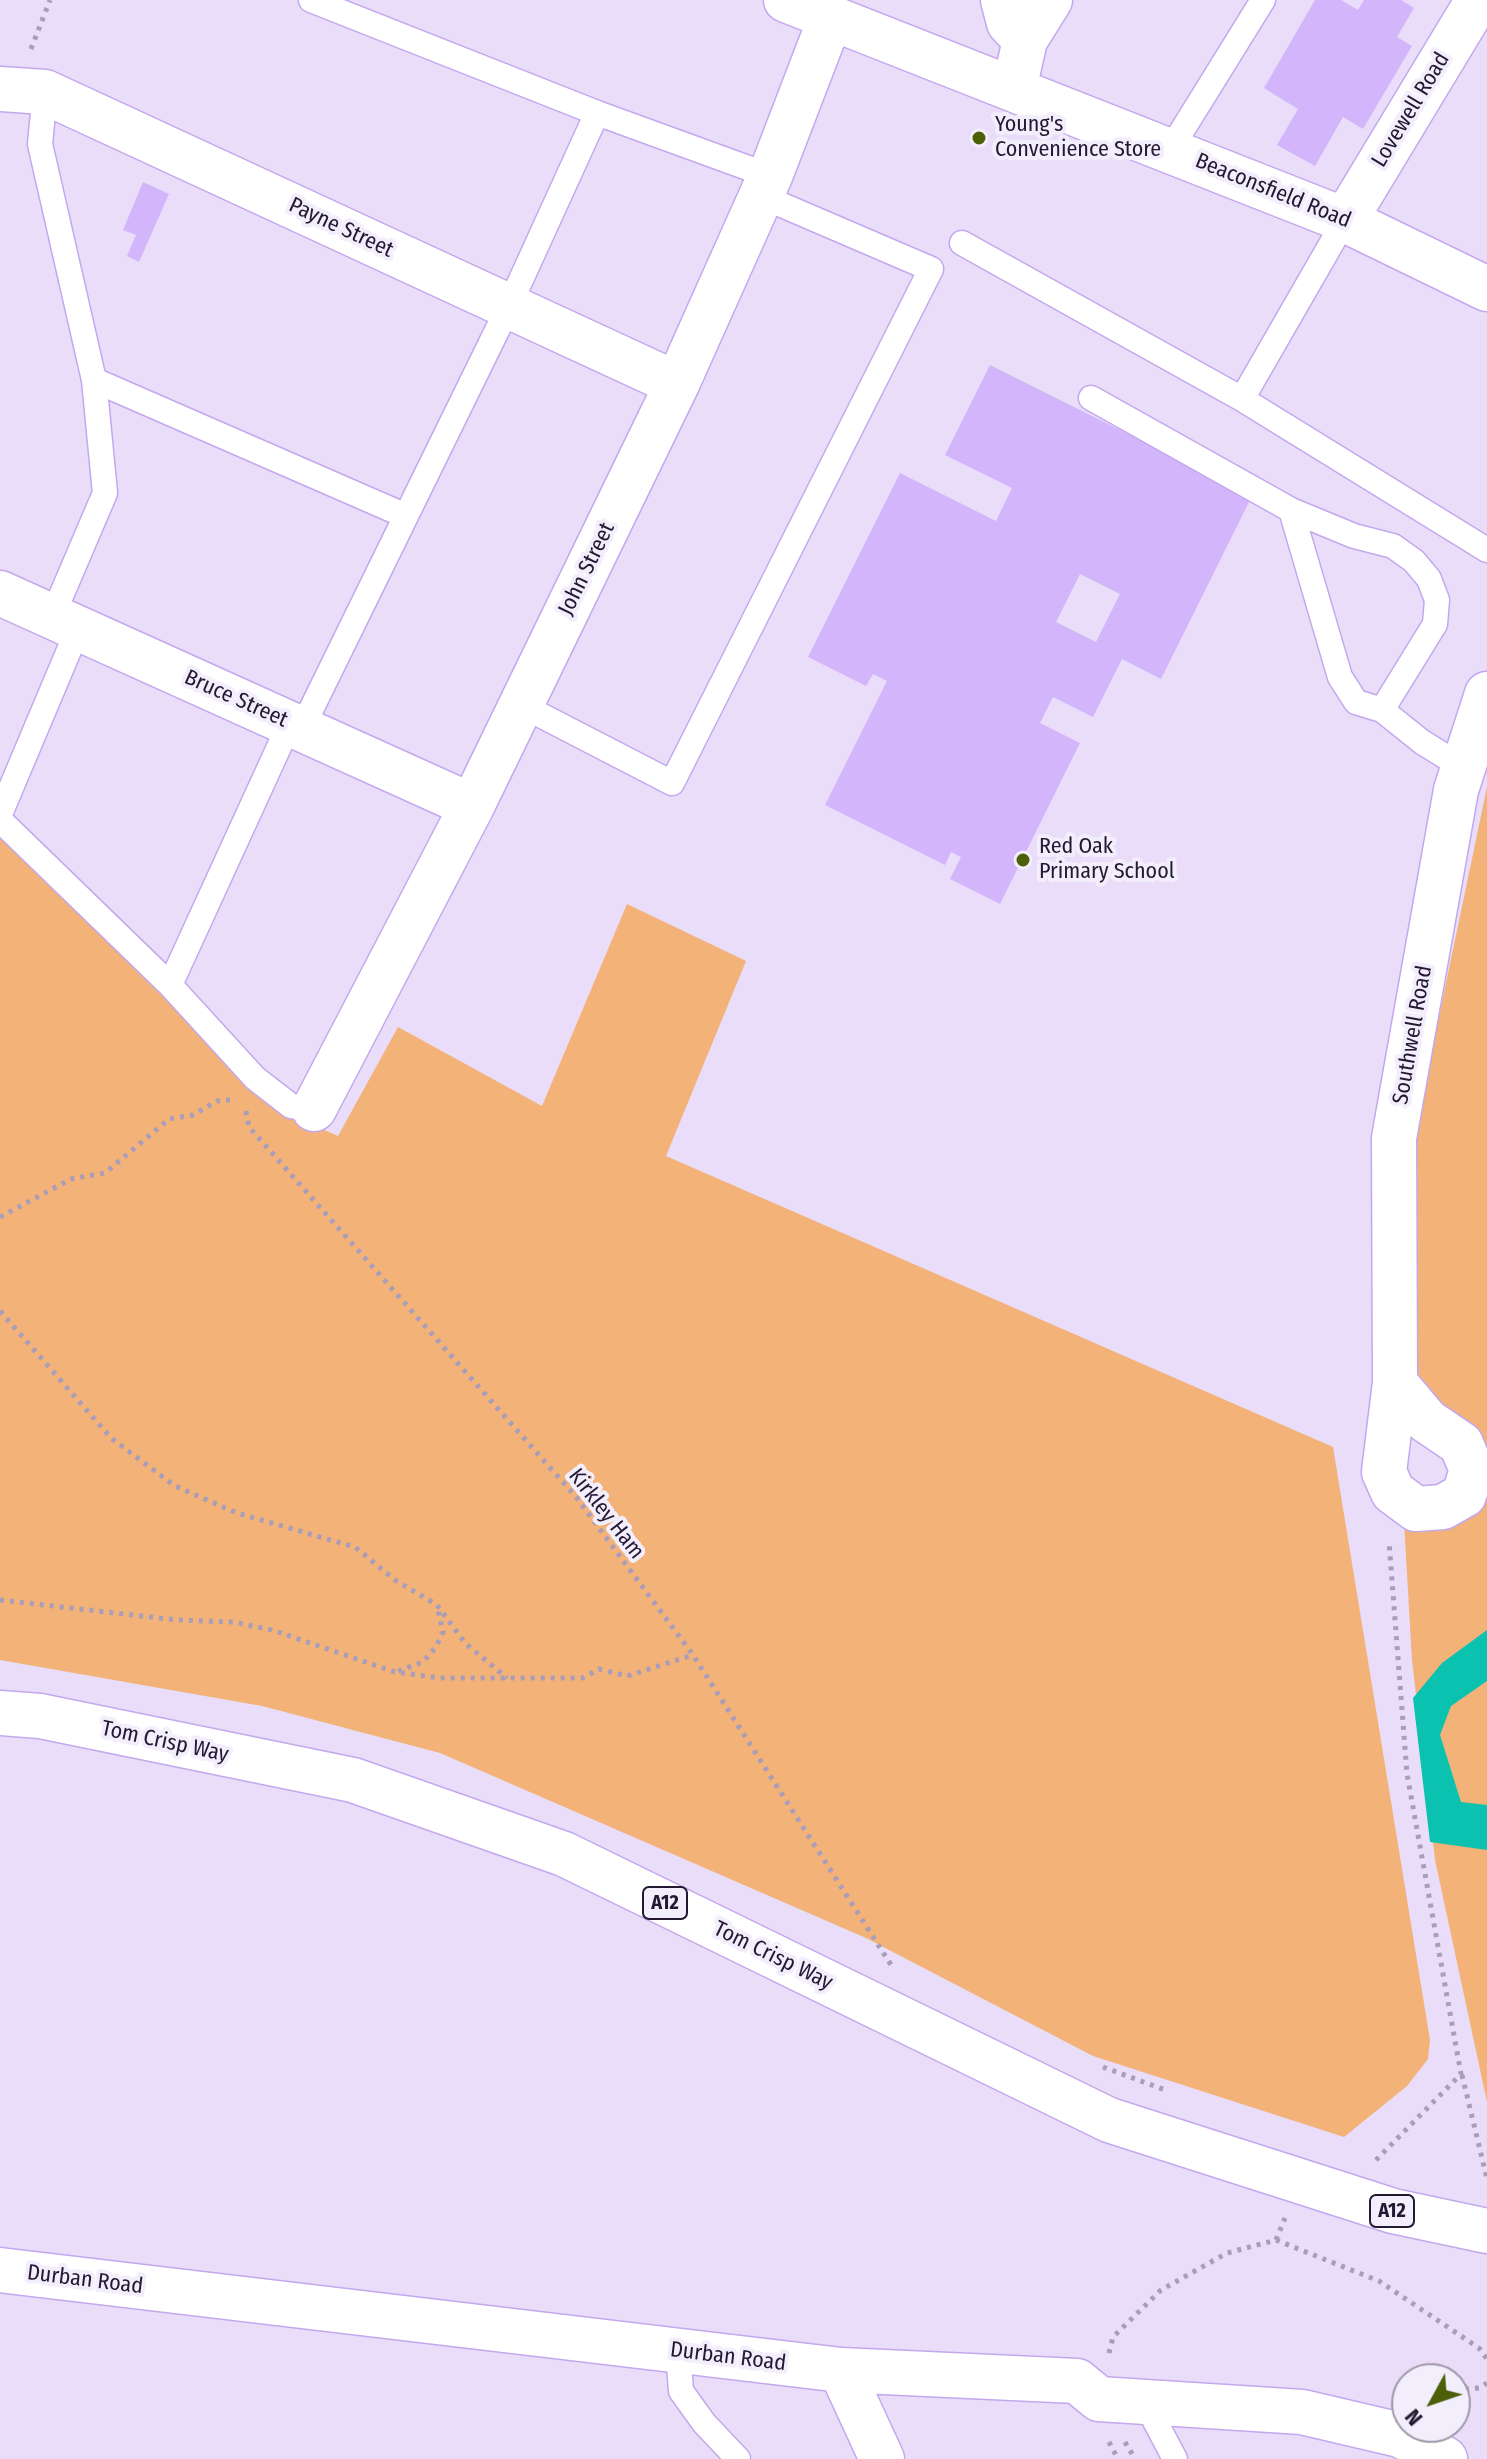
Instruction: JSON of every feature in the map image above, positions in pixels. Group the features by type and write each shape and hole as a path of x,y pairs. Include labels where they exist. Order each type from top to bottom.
{"main road":[{"name":"Beaconsfield Road","path":"786,0 1345,220 1487,289"},
{"path":"1003,0 1009,23 1025,40"},
{"path":"1014,89 1025,40 1050,0"},
{"name":"Lovewell Road","path":"1345,220 1478,0"},
{"name":"John Street","path":"314,1109 472,806 677,384 766,186 831,17"},
{"name":"Payne Street","path":"20,90 509,306 677,384"},
{"name":"Bruce Street","path":"0,593 472,806"},
{"name":"Southwell Road","path":"1395,1383 1394,1138 1456,790 1487,694"},
{"name":"Tom Crisp Way","path":"0,1713 40,1716 353,1780 564,1854 1109,2120 1379,2208 1487,2231"},
{"name":"Durban Road","path":"0,2270 841,2370 1077,2381 1099,2399 1302,2412 1400,2435 1445,2459"},
{"path":"841,2370 882,2459"}],"lane":[{"path":"311,0 597,113 766,186 931,269 672,783 521,705"},
{"path":"1170,150 1263,0"},
{"path":"20,90 40,144 94,380 105,493 0,817 170,985 255,1078 291,1106 314,1109"},
{"path":"170,985 296,725 406,516 509,306 597,113"},
{"path":"1242,399 1345,220"},
{"path":"962,243 1242,399 1487,550"},
{"path":"94,380 406,516"},
{"path":"1091,398 1291,510 1354,536 1393,546 1429,579 1437,600 1435,624 1382,710"},
{"path":"1291,510 1340,677 1356,702 1382,710 1422,742 1464,768"},
{"path":"678,2351 681,2391 704,2423 738,2459"},
{"path":"1145,2402 1175,2459"}],"path":[{"path":"20,90 50,0"},
{"name":"Kirkley Ham","path":"0,1217 71,1179 105,1173 169,1119 193,1115 217,1101 243,1099 249,1127 576,1497 693,1655 894,1968 885,2010"},
{"path":"0,1311 111,1438 175,1486 237,1513 355,1547 395,1580 437,1605 465,1643 507,1678"},
{"path":"1389,1535 1407,1774 1461,2074 1487,2179"},
{"path":"0,1600 177,1620 233,1622 272,1630 395,1672 440,1678 582,1678 599,1669 627,1676 693,1655"},
{"path":"395,1672 423,1662 436,1647 443,1632 437,1605"},
{"path":"1376,2160 1461,2074"},
{"path":"1099,2399 1113,2337 1161,2290 1227,2253 1276,2240 1379,2281 1479,2348 1487,2359"}],"shaded area":[{"path":"1487,787 1487,2102 1435,1860 1412,1660 1404,1522 1476,1507 1415,1384 1415,1131"},
{"path":"0,828 275,1108 338,1136 398,1027 542,1106 627,904 746,961 666,1156 1333,1447 1430,2040 1428,2059 1407,2086 1344,2137 1093,2056 866,1938 440,1753 262,1706 0,1660"},
{"path":"1487,1630 1487,1681 1451,1706 1440,1735 1461,1802 1487,1805 1487,1850 1430,1842 1413,1698 1442,1663"}],"building":[{"path":"1315,0 1341,0 1358,10 1364,0 1401,0 1414,8 1397,37 1412,46 1363,129 1343,117 1315,166 1277,145 1298,109 1264,88"},
{"path":"143,182 169,194 139,262 127,256 136,235 123,230"},
{"path":"990,365 1252,496 1161,679 1122,659 1093,717 1053,697 1040,723 1080,743 1000,904 950,879 961,857 951,852 945,865 825,805 887,681 873,674 866,686 808,657 900,473 996,521 1012,488 945,455","holes":["1080,574 1120,594 1096,642 1056,622"]}],"place":[{"name":"Young's Convenience Store","path":"979,138"},
{"name":"Red Oak Primary School","path":"1023,860"}]}
